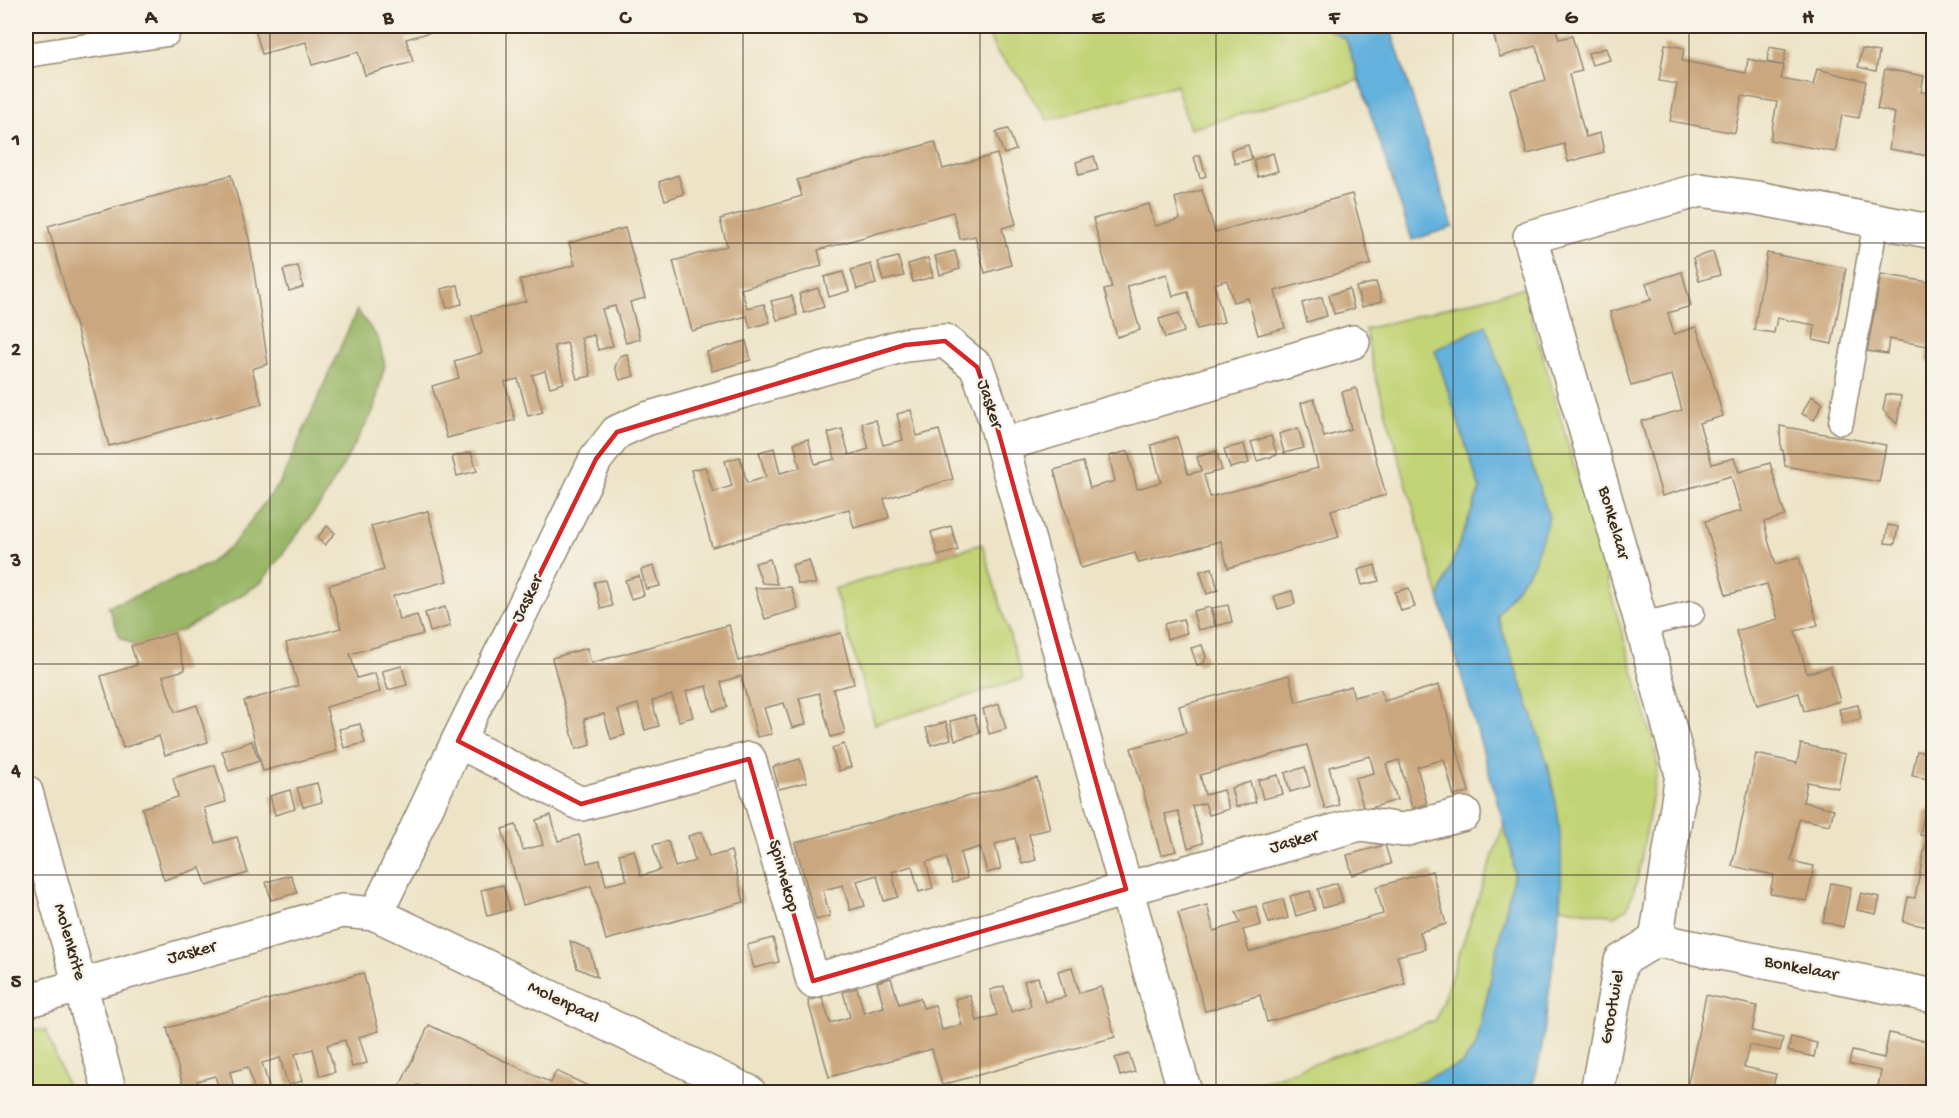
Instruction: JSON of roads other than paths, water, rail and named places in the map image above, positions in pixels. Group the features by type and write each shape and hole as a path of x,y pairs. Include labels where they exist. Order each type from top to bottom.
{"street":[{"name":"Bonkelaar","path":"1934,232 1757,198 1700,190 1530,237 1642,625 1682,774 1656,940 1934,996"},
{"name":"Jasker","path":"26,1001 342,911 376,914 458,741 597,459 617,432 646,419 905,345 945,340 977,367 1002,445 1185,1092"},
{"name":"Jasker","path":"1002,445 1353,342"},
{"name":"Spinnekop","path":"458,741 581,804 749,759 813,981 1126,889"},
{"name":"Molenkrite","path":"26,792 110,1092"},
{"name":"Jasker","path":"1126,889 1360,824 1403,830 1464,814"},
{"name":"Molenpaal","path":"376,914 749,1092"},
{"name":"Grootwiel","path":"1597,1092 1621,961 1656,940"}],"lane":[{"path":"26,52 34,54 167,34"},
{"path":"1841,422 1876,221"},
{"path":"1642,625 1692,613"}],"water":[{"path":"1322,26 1390,26 1453,227 1412,240 1346,39"},
{"path":"1486,325 1549,517 1533,565 1497,615 1540,739 1558,816 1561,879 1556,943 1541,1053 1530,1092 1393,1092 1462,1064 1476,1046 1514,873 1512,853 1439,597 1480,489 1435,350"}]}
